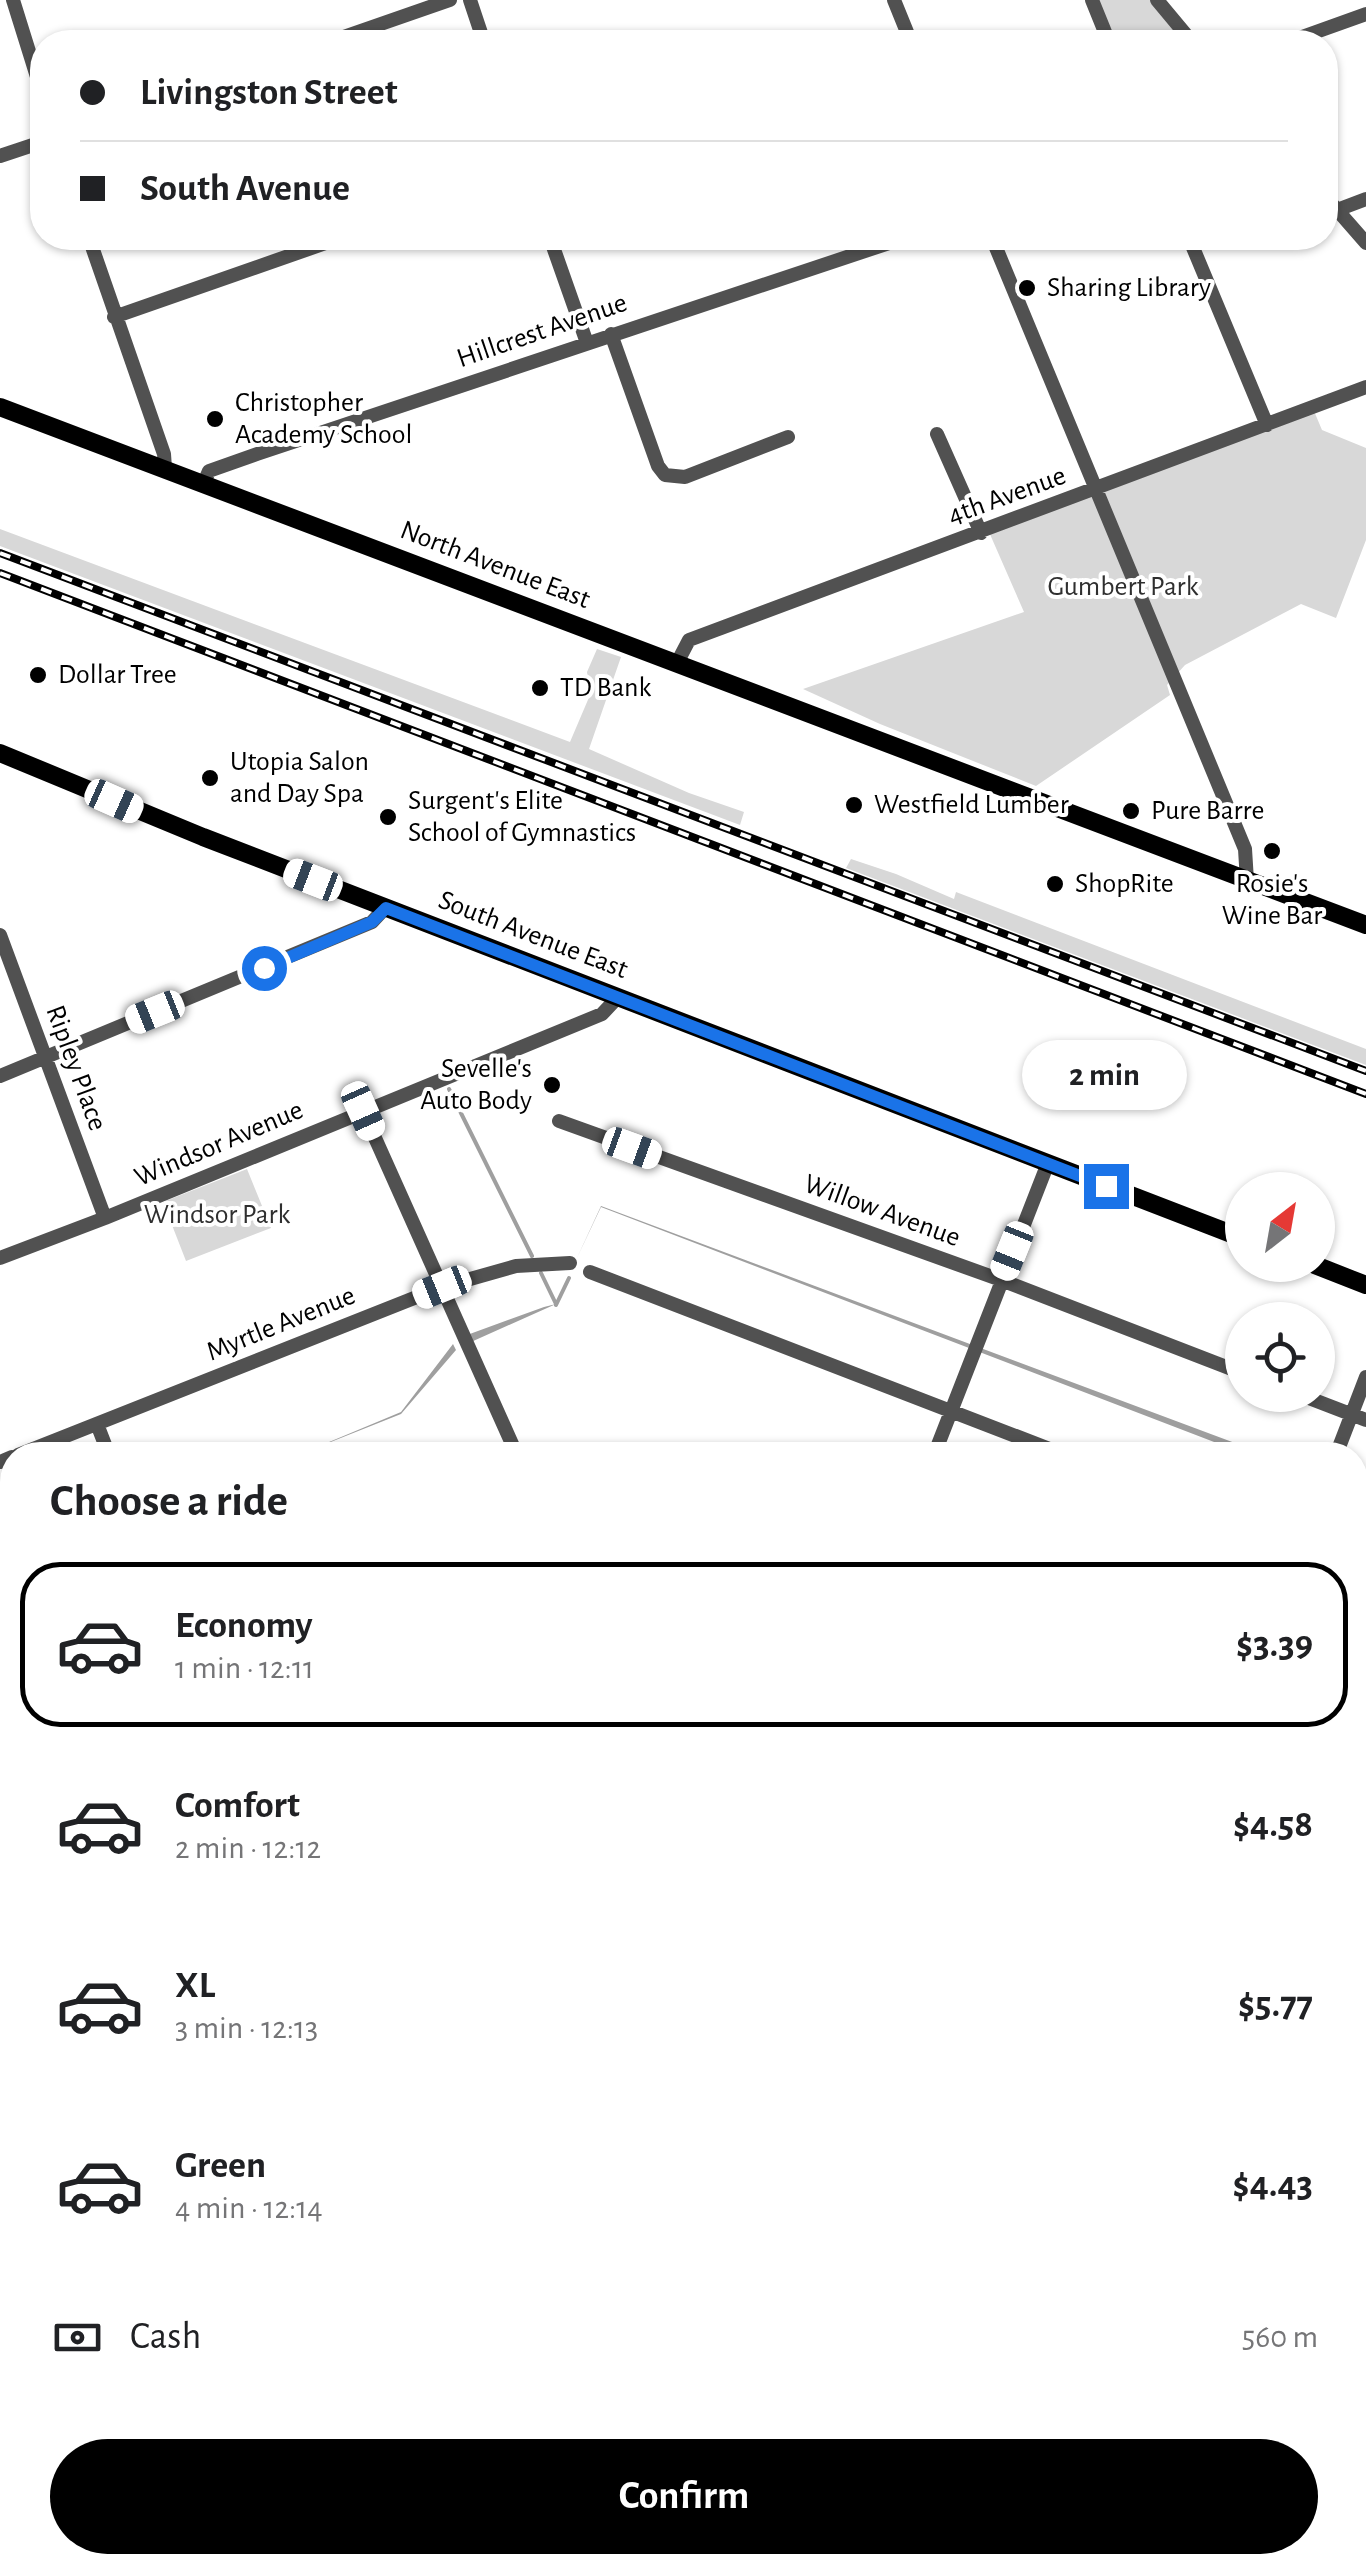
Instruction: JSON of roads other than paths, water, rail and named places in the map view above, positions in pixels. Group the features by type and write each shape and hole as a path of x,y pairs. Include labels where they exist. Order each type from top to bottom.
{"main road":[{"name":"North Avenue East","path":"0,406 1366,926"},
{"name":"South Avenue East","path":"0,753 184,830 1225,1231"},
{"path":"1335,1273 1366,1285"}],"street":[{"path":"12,0 30,56"},
{"path":"363,30 450,0"},
{"path":"470,0 480,30"},
{"path":"894,0 906,30"},
{"path":"1092,0 1103,30"},
{"path":"1157,0 1182,30"},
{"path":"1321,30 1366,14"},
{"path":"0,156 30,146"},
{"path":"1366,199 1338,210 1366,243"},
{"path":"93,250 164,454 165,468"},
{"path":"114,317 306,250"},
{"path":"554,250 587,343"},
{"name":"Hillcrest Avenue","path":"204,483 210,471 867,250"},
{"path":"997,250 1245,850 1247,880"},
{"path":"1194,250 1267,425"},
{"path":"611,334 658,466 665,475 685,478 788,437"},
{"name":"4th Avenue","path":"677,663 689,640 1366,387"},
{"path":"938,434 980,533"},
{"path":"0,1076 372,922 386,908"},
{"name":"Ripley Place","path":"0,935 106,1218"},
{"name":"Windsor Avenue","path":"0,1258 602,1014 618,997"},
{"path":"363,1111 511,1442"},
{"name":"Willow Avenue","path":"559,1121 1001,1280 1225,1366"},
{"path":"939,1442 1048,1163"},
{"name":"Myrtle Avenue","path":"50,1442 442,1287 516,1266 570,1263"},
{"path":"590,1272 1030,1442"},
{"path":"1344,1442 1359,1417 1366,1377"},
{"path":"1335,1408 1359,1417"},
{"path":"96,1424 104,1442"}],"waterway":[{"path":"449,1089 532,1256"},
{"path":"541,1273 556,1304"},
{"path":"556,1305 569,1278"}],"railway":[{"path":"0,553 1366,1071"},
{"path":"0,573 1366,1094"}],"place":[{"name":"Sharing Library","path":"1027,288"},
{"name":"Christopher Academy School","path":"215,419"},
{"name":"Dollar Tree","path":"38,675"},
{"name":"TD Bank","path":"540,688"},
{"name":"Utopia Salon and Day Spa","path":"210,778"},
{"name":"Westfield Lumber","path":"854,805"},
{"name":"Pure Barre","path":"1131,811"},
{"name":"Surgent's Elite School of Gymnastics","path":"388,817"},
{"name":"Rosie's Wine Bar","path":"1272,851"},
{"name":"ShopRite","path":"1055,884"},
{"name":"Sevelle's Auto Body","path":"552,1085"}],"park label":[{"name":"Gumbert Park","path":"1123,587"},
{"name":"Windsor Park","path":"217,1215"}]}
